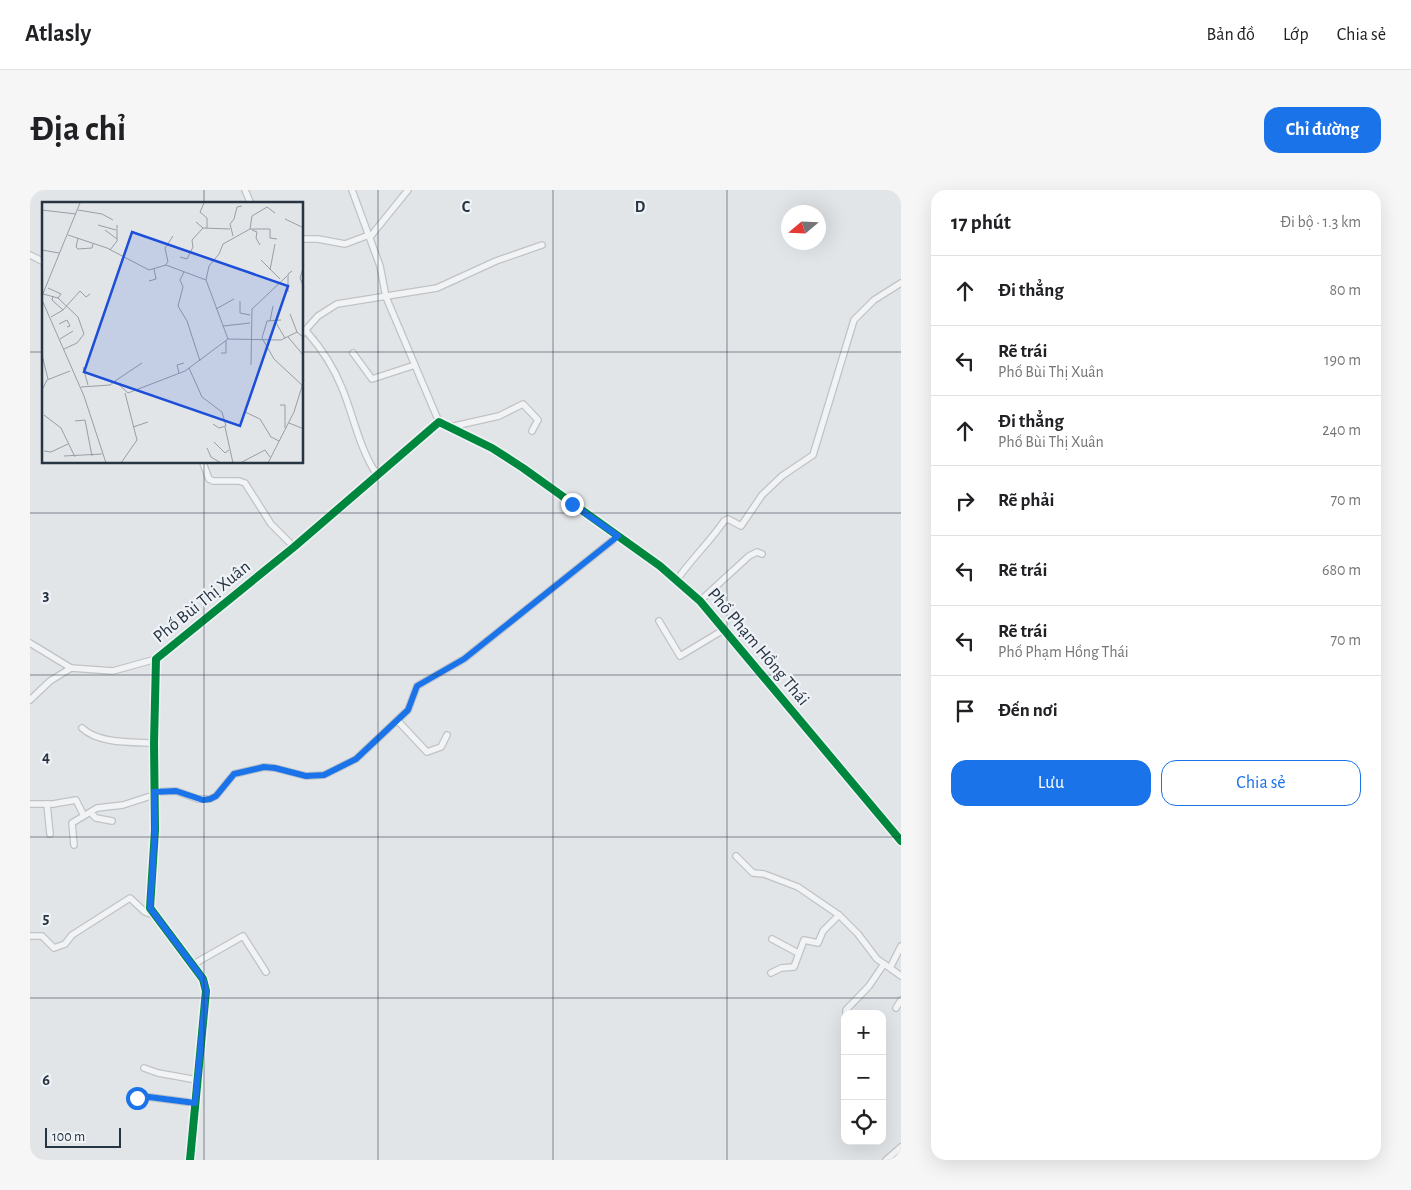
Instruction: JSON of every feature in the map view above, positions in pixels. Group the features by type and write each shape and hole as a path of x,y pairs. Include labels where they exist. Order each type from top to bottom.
{"street":[{"path":"245,190 250,202"},
{"path":"352,190 380,266 386,296 439,422"},
{"path":"304,239 318,239 345,244 370,236 408,190"},
{"path":"377,475 365,457 341,385 319,346 305,333 318,316 332,306 442,286 496,261 542,245"},
{"path":"30,255 42,261"},
{"path":"677,580 692,559 710,541 724,521 728,519 740,526 762,495 782,476 813,455 856,316 874,300 901,283"},
{"path":"353,353 372,379 415,365"},
{"path":"450,427 499,416 523,404 538,420 532,431"},
{"name":"Phố Phạm Hồng Thái","path":"439,422 500,453 618,536 677,580 700,600 901,841"},
{"name":"Phố Bùi Thị Xuân","path":"153,914 150,904 155,830 156,658 294,546 439,422"},
{"path":"203,464 209,479 213,481 239,481 245,483 271,524 294,546"},
{"path":"74,844 72,823 83,814 91,813 99,807 123,805 154,794 176,791 203,800 210,799 216,796 234,774 264,767 306,776 324,775 356,759 411,706 417,686 464,659 618,536"},
{"path":"700,600 749,556 757,552 762,554"},
{"path":"659,621 680,656 725,629"},
{"path":"30,643 71,668 113,671 156,658"},
{"path":"30,700 50,681 71,668"},
{"path":"397,720 428,752 442,747 448,735"},
{"path":"82,728 93,735 108,739 154,744"},
{"path":"30,804 76,800 83,814"},
{"path":"47,804 50,834"},
{"path":"91,813 99,819 112,821"},
{"path":"736,856 754,873 764,874 798,887 839,915 887,966 901,976"},
{"path":"30,936 42,936 54,948 62,946 72,935 130,898 145,912 153,914 203,979 206,991 190,1160"},
{"path":"771,973 781,968 794,968 798,953 806,939 818,943 824,929 839,915"},
{"path":"191,964 243,936 266,972"},
{"path":"772,939 798,953"},
{"path":"846,1010 887,966 901,946"},
{"path":"896,1008 901,1000"},
{"path":"144,1068 158,1073 197,1080"},
{"path":"133,1098 149,1097 195,1103"},
{"path":"886,1160 901,1147"}],"railway":[{"path":"30,193 40,190"}],"cycle path":[{"path":"190,1160 206,991 203,979 150,908 155,830 154,743 156,659 294,547 439,422 492,448 523,468 660,566 700,601 901,841"}],"route":[{"path":"137,1098 149,1097 195,1103 206,991 203,979 150,908 155,830 154,792 176,791 198,799 210,799 220,792 234,774 270,767 312,777 324,775 356,759 408,710 417,686 444,673 464,659 618,536 572,504"}]}
